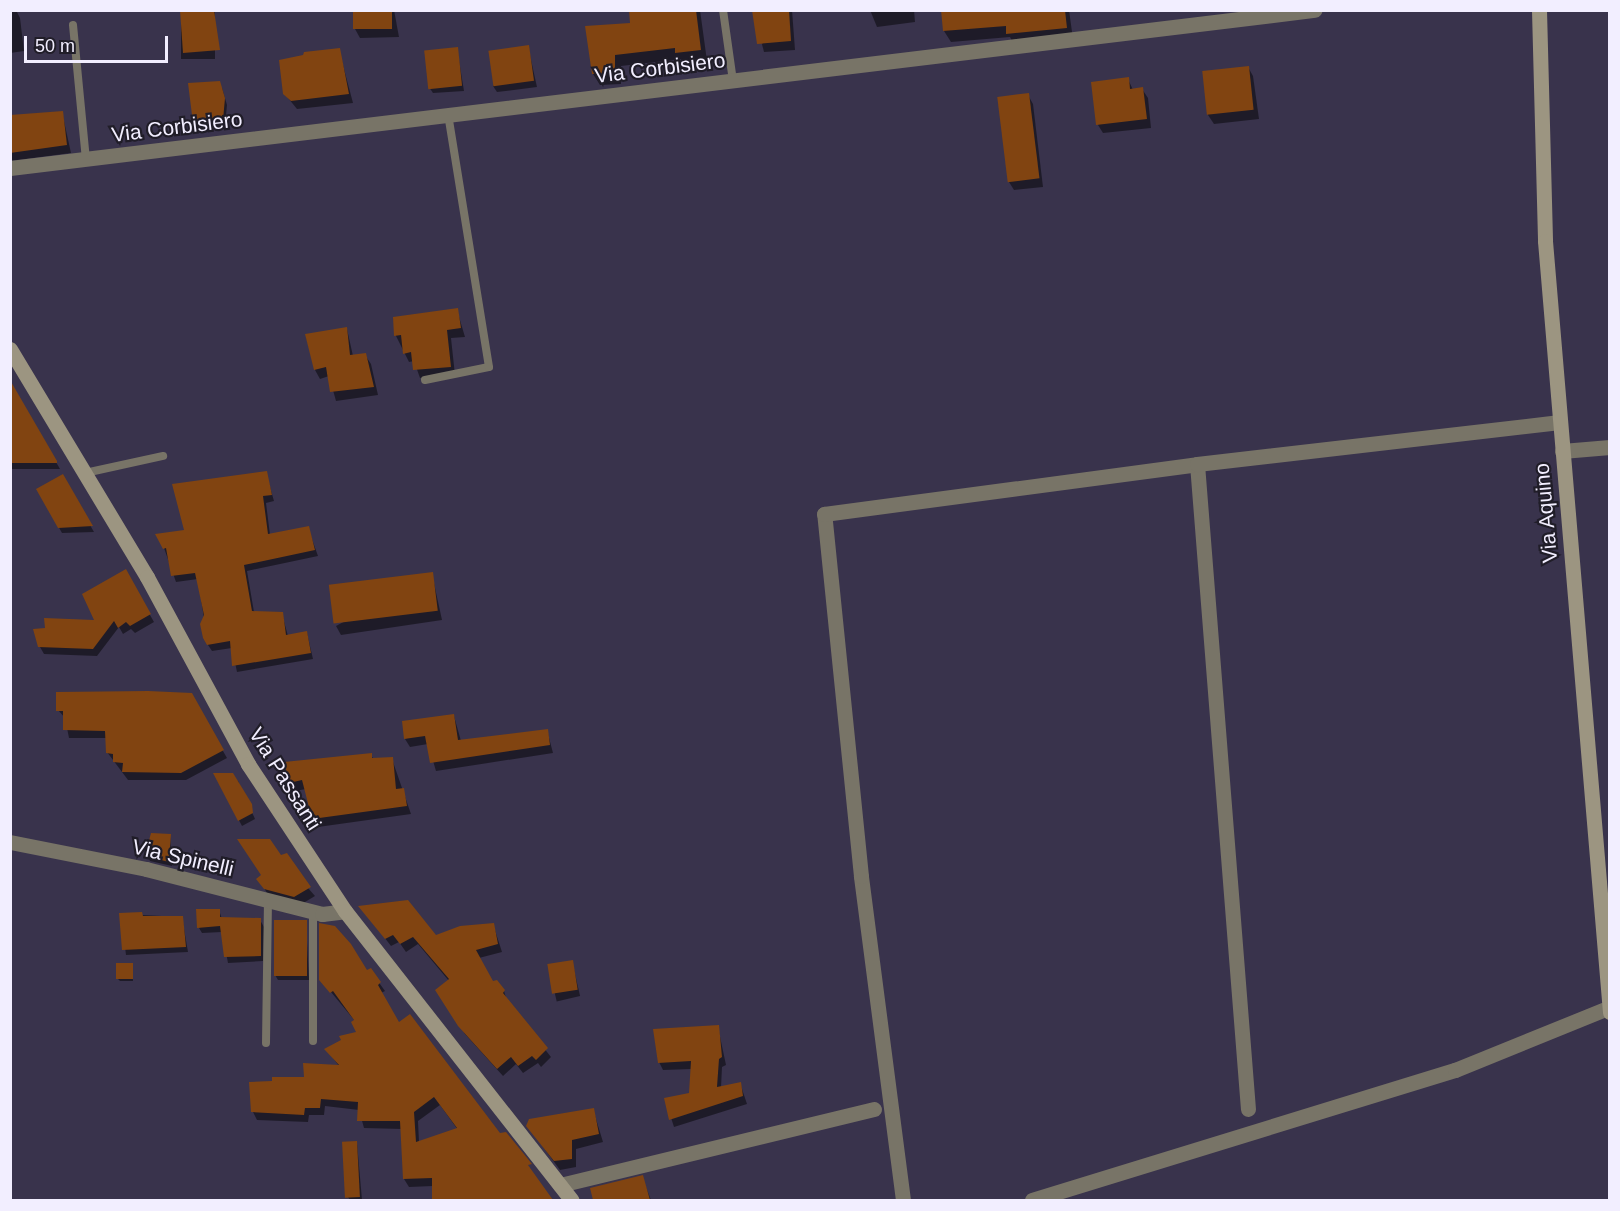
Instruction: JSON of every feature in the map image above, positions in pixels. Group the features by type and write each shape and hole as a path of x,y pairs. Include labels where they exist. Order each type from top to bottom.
{"street":[{"name":"Via Corbisiero","path":"10,168 1314,10"},
{"name":"Via Aquino","path":"1539,10 1540,161 1609,1009"},
{"name":"Via Passanti","path":"10,349 147,577 248,765 345,910 566,1196"},
{"path":"903,1200 861,876 824,514 1197,464 1560,422"},
{"path":"1562,451 1610,447"},
{"path":"1197,464 1248,1108"},
{"name":"Via Spinelli","path":"10,842 146,870 313,911 334,914 345,910"},
{"path":"1032,1200 1455,1070 1609,1009"},
{"path":"566,1196 874,1109"}],"lane":[{"path":"723,10 733,81"},
{"path":"73,25 86,159"},
{"path":"425,380 489,368 448,115"},
{"path":"85,473 163,456"},
{"path":"266,1043 267,900"},
{"path":"313,911 313,1041"}],"building":[{"path":"180,10 214,10 220,50 183,53"},
{"path":"353,10 392,10 392,29 353,29"},
{"path":"629,10 696,10 701,50 675,53 675,48 615,55 615,73 592,74 585,26 630,23"},
{"path":"752,10 789,10 791,41 757,44"},
{"path":"941,10 1065,10 1067,28 1006,34 1006,26 943,31"},
{"path":"529,45 534,81 493,86 488,51"},
{"path":"458,47 462,86 428,89 424,51"},
{"path":"340,48 349,94 291,101 283,94 279,60 303,55 304,52"},
{"path":"1249,66 1254,110 1207,115 1202,71"},
{"path":"1129,77 1130,89 1143,87 1147,119 1096,125 1091,82"},
{"path":"220,81 225,98 223,120 193,123 188,83"},
{"path":"1029,93 1039,178 1008,182 997,97"},
{"path":"63,111 67,145 10,153 10,115"},
{"path":"458,308 461,328 447,330 451,367 413,370 411,352 403,354 401,335 394,336 393,317"},
{"path":"347,327 350,355 366,353 374,387 330,392 326,367 314,370 305,334"},
{"path":"10,380 57,461 57,463 10,463"},
{"path":"267,471 272,495 263,496 268,534 309,526 315,550 244,565 252,611 283,612 286,635 307,631 311,653 232,666 230,641 207,645 203,638 200,624 204,615 195,573 171,576 166,548 163,549 155,534 184,530 172,484"},
{"path":"63,474 93,526 58,528 36,489"},
{"path":"126,569 151,614 130,626 126,622 118,628 114,621 93,649 38,647 33,629 45,628 44,618 94,620 82,594"},
{"path":"433,572 438,611 334,624 329,585"},
{"path":"56,692 192,693 224,750 181,773 122,772 123,763 113,762 113,754 106,753 105,731 63,730 63,711 56,711"},
{"path":"454,714 458,740 548,729 550,745 430,763 425,736 404,739 402,721"},
{"path":"372,753 372,758 393,757 396,789 404,788 407,806 312,819 302,780 289,783 284,762"},
{"path":"213,773 233,773 252,804 253,813 238,821"},
{"path":"151,833 171,834 169,862 145,856"},
{"path":"237,839 270,839 281,855 287,853 311,887 294,897 264,889 256,879 261,875"},
{"path":"408,900 436,935 460,926 494,923 498,944 476,950 493,981 497,980 505,990 503,993 548,1048 536,1060 532,1056 518,1066 511,1057 497,1069 458,1026 435,990 449,979 413,937 400,944 393,935 385,939 358,906"},
{"path":"196,909 220,909 220,917 261,918 261,956 224,957 220,926 197,928"},
{"path":"142,912 143,916 183,916 186,947 122,950 119,913"},
{"path":"274,920 307,920 307,976 274,976"},
{"path":"319,923 335,926 351,944 367,970 371,968 381,982 378,985 399,1022 410,1014 500,1133 506,1132 532,1164 528,1165 553,1200 432,1200 432,1178 403,1179 400,1121 357,1121 358,1102 321,1099 320,1108 305,1108 304,1115 251,1112 249,1082 272,1081 272,1077 304,1077 303,1063 339,1065 324,1049 341,1040 339,1036 356,1032 351,1022 354,1020 333,991 330,993 319,980","holes":["434,1097 457,1128 416,1142 414,1112"]},
{"path":"573,960 578,990 552,994 547,964"},
{"path":"116,963 133,963 133,979 116,979"},
{"path":"719,1025 722,1057 719,1059 717,1087 741,1082 743,1096 669,1120 664,1098 689,1093 691,1061 658,1063 653,1029"},
{"path":"594,1108 599,1134 572,1140 572,1159 554,1161 526,1126 529,1119"},
{"path":"357,1141 360,1197 345,1198 342,1142"},
{"path":"643,1175 650,1200 593,1200 590,1188"}]}
